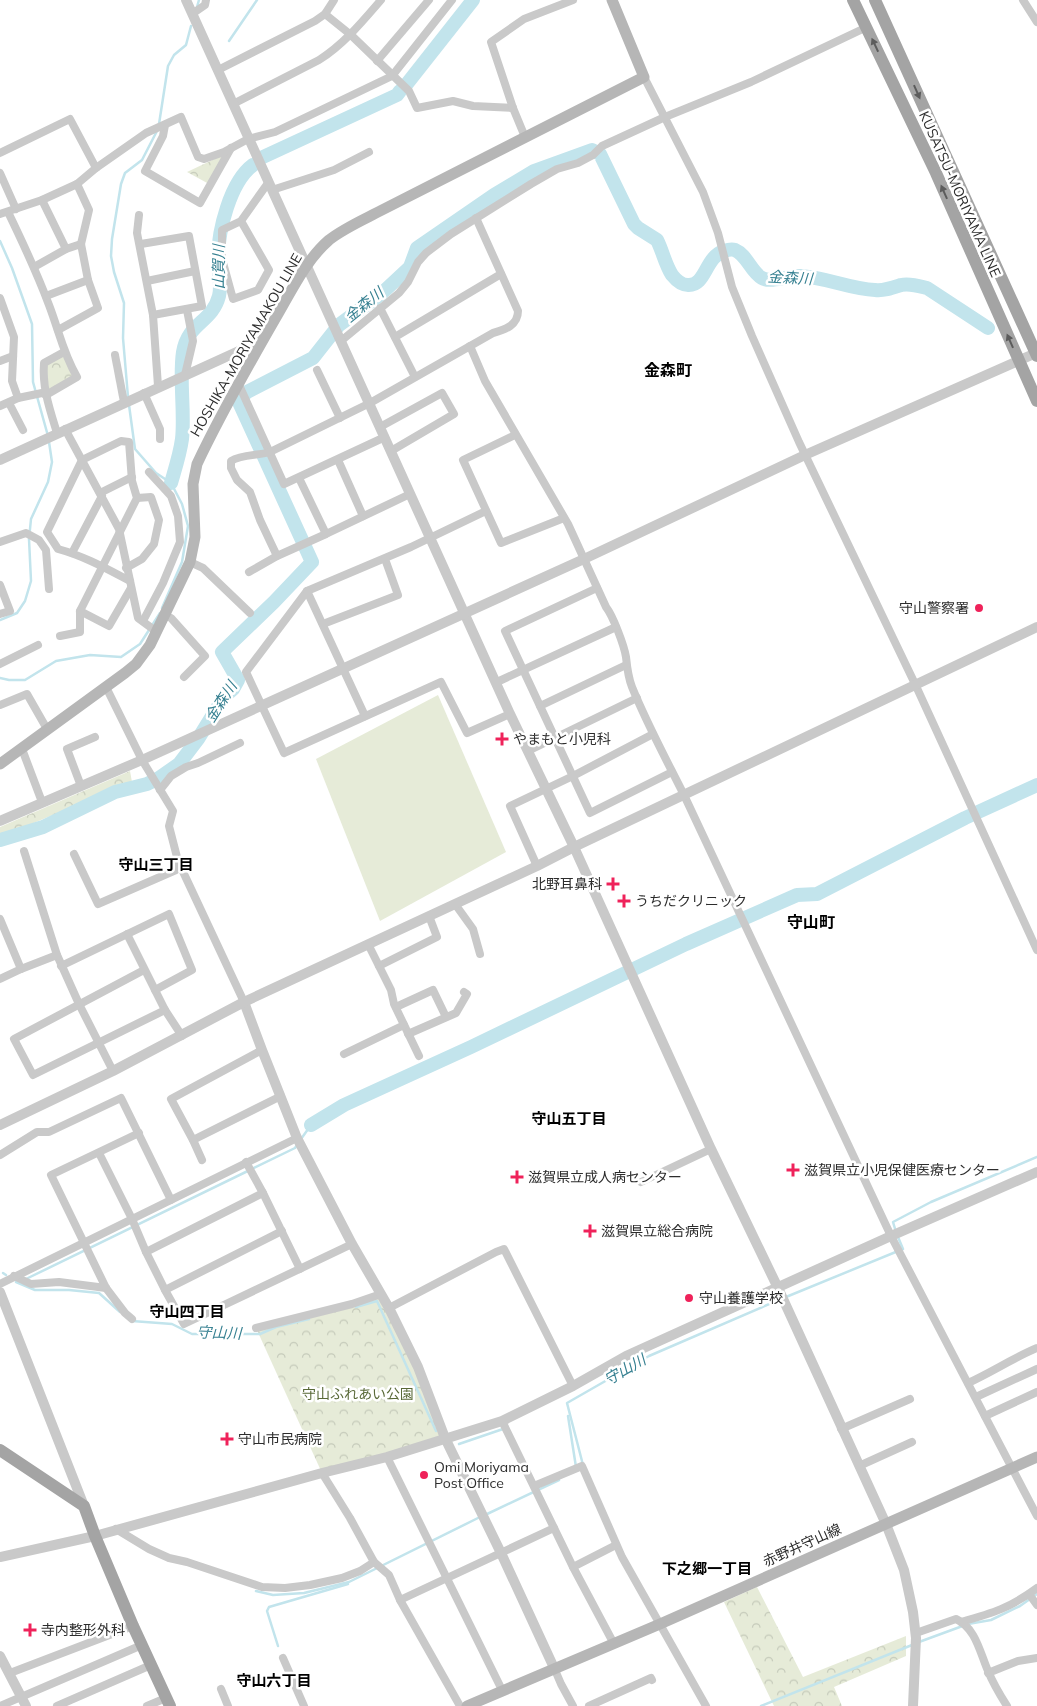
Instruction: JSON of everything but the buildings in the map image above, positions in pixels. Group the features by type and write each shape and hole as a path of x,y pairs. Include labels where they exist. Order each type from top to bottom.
{"main road":[{"path":"612,0 644,77"},
{"name":"KUSATSU-MORIYAMA LINE","path":"853,0 936,173 1037,402"},
{"name":"KUSATSU-MORIYAMA LINE","path":"875,0 1036,354"},
{"name":"HOSHIKA-MORIYAMAKOU LINE","path":"1,760 22,749 136,664 143,656 157,632 190,562 195,537 193,484 197,464 263,340 306,265 330,240 343,231 644,77"},
{"path":"0,1450 84,1506 133,1626 168,1702"},
{"name":"赤野井守山線","path":"467,1706 555,1670 1037,1457"}],"street":[{"path":"186,0 510,714 574,847 711,1149 778,1288 886,1524 908,1583 916,1633 913,1706"},
{"path":"192,14 206,5 206,0"},
{"path":"218,70 315,21 325,14 334,0"},
{"path":"233,104 330,53 351,35 381,0"},
{"path":"377,61 429,0"},
{"path":"0,214 42,200 77,184 96,168 152,130 182,117 198,157 204,159 232,148 248,139 275,132 392,76 452,0"},
{"path":"525,137 513,108 491,42 524,19 573,0"},
{"path":"1023,0 1037,22"},
{"path":"325,14 351,35 409,91 417,108 453,100 473,106 513,108"},
{"path":"341,341 399,293 418,262 426,253 451,234 505,199 557,169 593,155 602,146 665,117 751,82 866,27"},
{"path":"644,77 702,192 718,234 732,284 752,336 805,455 916,686 1037,950"},
{"path":"0,153 70,119 96,168"},
{"path":"163,126 162,136 145,171 200,204 232,148"},
{"path":"241,221 270,270 258,290 233,299 222,259 222,230 241,221 270,186 334,170 369,152"},
{"path":"0,173 12,210 46,296 64,352 78,377 41,394 18,398 0,406"},
{"path":"58,330 98,308 88,280 81,244 89,210 77,184"},
{"path":"42,200 66,249"},
{"path":"139,215 137,233 153,315 158,386"},
{"path":"277,556 260,520 250,492 237,480 231,468 231,461 236,458 270,452 370,403 493,333 509,328 518,316 518,311 476,218"},
{"path":"140,244 189,236 202,306 153,315"},
{"path":"34,266 66,249 81,244"},
{"path":"147,281 195,271"},
{"path":"395,337 501,274"},
{"path":"46,296 88,280"},
{"path":"0,298 14,337 12,381 18,398"},
{"path":"380,308 415,376"},
{"path":"185,375 193,341 187,310"},
{"path":"0,460 158,386 263,340"},
{"path":"470,346 485,381 564,518 611,613 626,655 626,665 631,685 653,734 891,1236 1037,1516"},
{"path":"64,352 44,363 41,394 61,431 82,460 119,531 138,618 157,632"},
{"path":"0,821 142,760 584,559 805,455 1018,360 1036,354"},
{"path":"116,355 124,402"},
{"path":"0,362 13,356"},
{"path":"317,370 340,418"},
{"path":"239,385 284,484 385,437"},
{"path":"144,393 160,429 160,439"},
{"path":"380,427 442,393 454,414 390,451"},
{"path":"9,403 23,430"},
{"path":"515,435 463,460 502,543 564,518"},
{"path":"60,636 80,632 80,611 102,566 119,531 137,498 132,477 128,442 121,441 82,460 47,532 58,549 102,566 131,585"},
{"path":"338,460 363,516"},
{"path":"143,621 164,583 180,542 178,516 171,496 149,472"},
{"path":"72,553 101,494 132,477"},
{"path":"299,478 326,534"},
{"path":"249,572 277,556 410,494"},
{"path":"126,568 142,559 154,544 159,520 151,497 137,498"},
{"path":"486,511 385,559 307,591 246,672 284,754 441,682 467,733 510,714"},
{"path":"0,542 26,533 39,540 46,550 49,589"},
{"path":"323,624 398,595 385,559"},
{"path":"190,562 203,568 250,613"},
{"path":"0,584 10,611 0,614"},
{"path":"80,611 109,626 131,585"},
{"path":"597,588 506,631 590,813 672,772"},
{"path":"307,591 365,716"},
{"path":"165,615 171,618 205,656 184,677"},
{"path":"497,682 616,627"},
{"path":"0,1125 182,1036 244,1002 538,866 574,847 1037,627"},
{"path":"0,664 38,645"},
{"path":"540,706 626,665"},
{"path":"106,687 142,760 173,811 168,826 178,861 244,1002 297,1138 418,1367 445,1438 502,1553 561,1684 573,1706"},
{"path":"0,705 27,694 47,730"},
{"path":"528,751 637,698"},
{"path":"538,866 510,806 573,776 653,734"},
{"path":"81,786 67,749 94,737"},
{"path":"160,790 171,776 186,767 240,743"},
{"path":"22,749 42,802"},
{"path":"24,851 57,955 78,1004 113,1070"},
{"path":"74,854 98,904 176,870 178,861"},
{"path":"455,904 473,929 480,954"},
{"path":"62,966 169,914 192,970 155,990"},
{"path":"379,966 436,938 430,916"},
{"path":"0,919 21,969"},
{"path":"127,934 165,1010 182,1036"},
{"path":"368,944 391,990 396,1007 419,1056"},
{"path":"0,979 57,955"},
{"path":"144,970 14,1039 33,1075 165,1010"},
{"path":"396,1007 433,990 446,1017"},
{"path":"408,1034 456,1013 467,994 464,992"},
{"path":"344,1054 404,1025"},
{"path":"202,1160 171,1099 262,1050"},
{"path":"193,1140 281,1096"},
{"path":"0,1155 37,1132 49,1132 121,1098 171,1200"},
{"path":"132,1319 106,1288 51,1175 139,1133"},
{"path":"0,1284 297,1138"},
{"path":"641,1182 711,1149"},
{"path":"99,1153 132,1219 146,1252 184,1324 352,1244"},
{"path":"246,1162 300,1269"},
{"path":"0,1557 95,1536 322,1473 387,1457 502,1421 573,1386 626,1356 1037,1172"},
{"path":"146,1252 263,1193"},
{"path":"165,1290 282,1231"},
{"path":"388,1308 496,1252 504,1250 573,1386"},
{"path":"14,1276 31,1284 59,1282 106,1288"},
{"path":"0,1292 84,1506"},
{"path":"256,1328 352,1304 380,1294"},
{"path":"968,1383 1037,1348"},
{"path":"976,1397 1037,1369"},
{"path":"985,1416 1037,1392"},
{"path":"842,1429 910,1399"},
{"path":"502,1421 573,1566 614,1644"},
{"path":"859,1466 912,1442"},
{"path":"387,1457 448,1577 503,1692"},
{"path":"534,1486 582,1466 616,1545 706,1706"},
{"path":"322,1473 374,1562 389,1575 400,1600 460,1706"},
{"path":"400,1600 554,1528"},
{"path":"116,1530 169,1558 187,1562 262,1587 285,1588 342,1578 360,1571 374,1562"},
{"path":"573,1566 616,1545"},
{"path":"964,1624 1033,1599 1037,1588"},
{"path":"916,1633 956,1620 964,1624 975,1637 988,1673 1007,1706"},
{"path":"10,1673 133,1626"},
{"path":"0,1706 142,1645"},
{"path":"283,1658 304,1706"},
{"path":"988,1673 1018,1661 1037,1658"},
{"path":"1,1661 10,1673 26,1706"},
{"path":"57,1706 151,1665"},
{"path":"589,1706 651,1678 652,1680"},
{"path":"221,1689 228,1706"},
{"path":"147,1706 168,1702"}],"green space":[{"path":"223,155 209,184 187,172"},
{"path":"64,354 75,377 49,391 46,365"},
{"path":"438,695 506,852 380,921 316,759"},
{"path":"130,771 132,782 0,837 0,827"},
{"name":"守山ふれあい公園","path":"381,1294 445,1438 322,1473 256,1328"},
{"path":"757,1587 803,1677 906,1636 906,1656 834,1687 842,1706 774,1706 724,1602"}],"waterway":[{"path":"197,7 199,0"},
{"path":"229,41 257,0"},
{"name":"山賀川","path":"406,85 473,0"},
{"path":"159,124 168,66 174,55 186,45 191,26"},
{"name":"山賀川","path":"263,157 397,95 400,91"},
{"path":"128,397 123,338 124,303 114,272 111,256 112,239 121,184 125,173 142,160 158,129"},
{"name":"金森川","path":"0,840 43,827 115,792 147,784 179,764 198,739 224,697 233,689 238,680 222,652 312,562 238,400 247,392 313,358 339,325 381,294 410,267 417,248 494,195 534,171 592,150 600,154 634,224 657,240 672,275 684,284 694,284 699,281 718,254 734,250 743,256 758,275 766,279 775,280 800,276 819,278 866,289 882,290 908,284 927,288 988,328"},
{"name":"山賀川","path":"171,483 182,439 183,352 190,334 216,305 220,287 218,264 223,221 238,183 253,165"},
{"path":"0,241 32,324 33,382 48,436"},
{"path":"129,405 135,449 156,473 171,483 182,504 188,526 182,562 162,608"},
{"path":"0,620 17,613 25,601 31,581 29,539 31,519 48,482 52,462 49,442"},
{"path":"0,678 25,680 56,661 90,655 121,657 140,644 160,613"},
{"path":"311,1125 344,1105 471,1047 686,944 797,895 817,894 965,818 1037,785"},
{"path":"301,1139 311,1125"},
{"path":"26,1279 295,1148 297,1145"},
{"name":"守山川","path":"896,1232 893,1222 931,1202 1037,1157"},
{"name":"守山川","path":"786,1297 903,1249 898,1237"},
{"name":"守山川","path":"16,1282 35,1290 69,1290 99,1293 120,1312"},
{"name":"守山川","path":"583,1465 567,1403 649,1356 781,1299"},
{"name":"守山川","path":"356,1307 377,1301 436,1431"},
{"name":"守山川","path":"132,1321 172,1324 192,1334 260,1334 276,1327 309,1319"},
{"path":"568,1416 576,1467"},
{"name":"守山川","path":"459,1444 503,1429"},
{"name":"守山川","path":"485,1515 559,1480"},
{"name":"守山川","path":"256,1591 273,1595 304,1593 349,1582 480,1517"},
{"path":"278,1646 267,1611 269,1607 348,1584"},
{"path":"919,1642 968,1624 991,1620 1020,1606 1037,1594"},
{"path":"761,1706 912,1645"}],"place":[{"name":"守山警察署","path":"979,608"},
{"name":"やまもと小児科","path":"502,739"},
{"name":"北野耳鼻科","path":"613,884"},
{"name":"うちだクリニック","path":"624,901"},
{"name":"滋賀県立小児保健医療センター","path":"793,1170"},
{"name":"滋賀県立成人病センター","path":"517,1177"},
{"name":"滋賀県立総合病院","path":"590,1231"},
{"name":"守山養護学校","path":"689,1298"},
{"name":"守山市民病院","path":"227,1439"},
{"name":"Omi Moriyama Post Office","path":"424,1475"},
{"name":"寺内整形外科","path":"30,1630"}],"district":[{"name":"金森町","path":"668,370"},
{"name":"守山三丁目","path":"156,865"},
{"name":"守山町","path":"811,922"},
{"name":"守山五丁目","path":"569,1119"},
{"name":"守山四丁目","path":"187,1312"},
{"name":"下之郷一丁目","path":"707,1569"},
{"name":"守山六丁目","path":"274,1681"}]}
